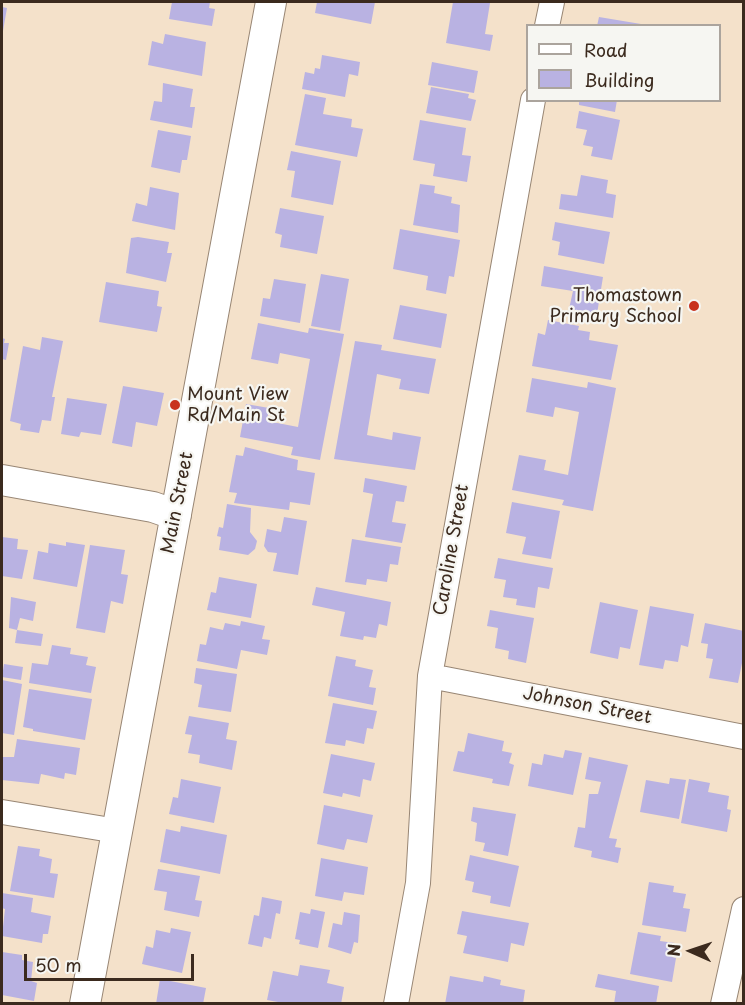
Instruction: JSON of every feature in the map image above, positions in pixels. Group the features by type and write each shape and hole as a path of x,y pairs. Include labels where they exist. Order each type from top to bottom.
{"street":[{"name":"Main Street","path":"85,1004 271,2"},
{"path":"547,24 552,2"},
{"name":"Caroline Street","path":"396,1004 418,883 430,676 533,102"},
{"path":"2,480 153,507 176,515"},
{"name":"Johnson Street","path":"430,676 744,737"},
{"path":"2,812 117,831"},
{"path":"723,1004 744,909"}],"building":[{"path":"172,2 210,2 209,8 215,9 212,26 169,19"},
{"path":"317,2 375,2 371,24 315,13"},
{"path":"453,2 490,3 485,34 493,35 490,51 446,43"},
{"path":"2,7 7,8 3,31 2,31"},
{"path":"599,17 641,24 597,24"},
{"path":"165,34 206,42 202,76 148,65 152,41 163,44"},
{"path":"322,55 360,62 358,76 349,74 345,97 302,89 305,72 314,74 315,68 320,69"},
{"path":"432,62 478,71 474,93 428,85"},
{"path":"163,83 193,89 190,107 195,107 192,128 150,120 154,101 162,102"},
{"path":"431,87 469,94 468,98 476,100 471,121 426,113"},
{"path":"305,94 326,98 323,114 352,119 351,127 363,129 357,157 295,145"},
{"path":"579,102 617,102 615,112 579,105"},
{"path":"579,111 620,120 612,160 591,156 593,147 583,145 587,130 576,128"},
{"path":"420,120 466,128 462,155 471,156 467,182 433,176 435,164 413,160"},
{"path":"158,130 191,136 187,160 182,160 180,173 151,167"},
{"path":"291,151 341,161 333,205 291,197 295,171 287,170"},
{"path":"581,175 608,180 606,193 616,195 613,218 559,209 561,194 577,196"},
{"path":"420,184 435,186 434,193 452,197 451,203 460,205 458,233 413,225"},
{"path":"150,187 179,193 175,230 132,221 136,203 147,206"},
{"path":"280,208 324,216 317,254 280,247 282,235 275,233"},
{"path":"555,222 610,232 604,264 558,255 560,242 552,240"},
{"path":"400,229 460,240 454,277 449,276 446,294 426,290 428,276 393,269"},
{"path":"131,238 169,242 167,253 172,253 166,282 126,273"},
{"path":"544,266 603,277 597,314 569,309 573,291 541,286"},
{"path":"321,274 349,279 340,331 311,326"},
{"path":"274,279 306,284 300,323 260,316 263,298 270,299"},
{"path":"106,282 159,291 157,306 162,307 157,332 99,322"},
{"path":"400,305 447,314 441,348 393,339"},
{"path":"548,320 579,326 578,330 590,332 589,340 618,345 611,380 532,366 538,333 545,335"},
{"path":"258,323 308,333 309,328 344,334 320,460 291,455 293,447 240,437 246,404 269,408 267,421 298,427 310,359 280,353 278,364 251,359"},
{"path":"42,337 63,341 52,397 55,397 51,421 42,420 39,433 20,430 21,424 10,421 23,346 40,350"},
{"path":"2,338 5,339 4,343 9,343 6,360 2,359"},
{"path":"355,341 382,345 381,350 436,359 429,394 399,389 401,379 377,374 367,435 392,440 393,432 421,437 415,470 334,459"},
{"path":"532,378 587,388 588,382 616,388 593,511 562,505 564,500 512,490 519,455 546,460 544,470 568,475 579,412 555,407 553,417 526,412"},
{"path":"123,386 164,393 157,426 136,422 132,447 112,443"},
{"path":"67,398 107,404 101,435 81,432 79,437 61,434"},
{"path":"245,447 298,460 297,470 315,473 310,505 290,502 289,510 234,503 237,493 229,492 236,455 243,456"},
{"path":"365,478 407,486 404,502 396,501 392,522 406,524 402,543 365,537 373,494 363,492"},
{"path":"512,502 560,511 551,559 522,554 526,537 506,533"},
{"path":"227,504 251,508 250,532 257,541 255,549 248,555 219,550 221,537 217,536 219,527 223,528"},
{"path":"284,517 307,521 298,575 273,571 277,553 268,552 264,546 267,529 281,532"},
{"path":"2,537 18,539 17,549 28,550 22,579 2,576"},
{"path":"352,539 401,547 398,565 390,564 387,582 367,579 366,585 345,582"},
{"path":"66,542 85,545 77,587 33,579 38,551 48,553 49,543 66,546"},
{"path":"90,545 125,550 121,574 128,575 123,604 111,601 105,633 76,628"},
{"path":"498,558 553,568 549,589 538,587 535,608 516,605 517,599 503,597 506,580 494,578"},
{"path":"219,577 257,584 251,618 207,610 211,592 216,593"},
{"path":"316,587 391,602 387,626 379,624 376,638 364,636 363,640 340,636 345,612 312,605"},
{"path":"11,597 36,602 33,621 20,618 17,630 9,628"},
{"path":"600,602 638,610 630,649 620,647 618,659 590,653"},
{"path":"650,606 694,614 688,647 681,645 678,662 665,660 663,669 639,665"},
{"path":"490,610 534,618 526,663 508,659 509,651 495,648 498,628 487,626"},
{"path":"241,621 265,626 262,639 270,640 267,655 241,650 237,669 197,661 200,644 206,645 210,627 223,630 225,623 240,626"},
{"path":"705,623 744,631 744,653 738,683 709,678 713,659 706,658 708,644 701,643"},
{"path":"17,630 43,634 41,646 15,643"},
{"path":"52,645 71,648 70,654 88,657 86,665 96,667 91,693 29,683 32,663 48,665"},
{"path":"336,656 356,660 355,666 373,670 369,687 376,688 373,705 328,696"},
{"path":"4,664 23,667 21,680 2,677"},
{"path":"196,668 237,674 231,712 198,707 202,685 194,683"},
{"path":"2,680 22,684 14,735 2,733"},
{"path":"29,689 92,699 85,740 33,731 33,729 23,727"},
{"path":"333,703 377,711 373,729 367,728 364,744 346,740 345,746 325,743"},
{"path":"189,716 229,723 226,739 237,741 232,770 199,763 200,755 188,753 192,735 185,734"},
{"path":"468,733 504,741 502,751 512,753 509,763 514,765 509,786 492,783 493,779 453,771 458,751 464,752"},
{"path":"17,739 80,748 76,775 65,773 64,779 41,774 39,784 2,780 2,757 14,757"},
{"path":"565,750 582,753 573,795 528,786 532,763 542,765 544,754 563,758"},
{"path":"331,754 375,763 371,781 363,779 360,797 343,793 342,797 323,793"},
{"path":"589,757 628,765 609,838 617,839 615,847 621,848 618,863 591,857 592,851 574,847 578,827 585,828 589,794 598,794 601,782 585,779"},
{"path":"670,778 686,780 679,819 640,812 646,780 669,784"},
{"path":"181,779 221,787 214,823 169,814 173,797 178,798"},
{"path":"689,779 710,783 708,792 729,796 727,809 731,810 727,832 681,823"},
{"path":"324,805 373,815 367,843 347,839 344,850 317,844"},
{"path":"473,807 516,814 508,856 483,851 485,843 475,841 477,823 471,821"},
{"path":"181,826 227,835 220,874 160,862 166,829 180,832"},
{"path":"18,846 40,849 39,856 52,859 50,873 58,874 54,898 10,891"},
{"path":"470,855 519,866 510,907 490,903 491,896 472,892 474,882 465,880"},
{"path":"321,858 368,867 364,895 344,892 342,901 315,896"},
{"path":"158,869 200,876 195,900 202,901 199,917 164,910 167,892 154,890"},
{"path":"649,882 674,886 673,892 686,894 683,908 690,909 686,932 642,925"},
{"path":"2,893 33,898 31,912 51,916 48,934 43,934 42,943 2,936 5,909 2,908"},
{"path":"262,897 282,901 280,914 276,913 271,939 264,937 262,947 248,944 254,915 259,916"},
{"path":"311,909 325,912 318,948 299,944 300,940 295,939 300,912 310,914"},
{"path":"462,911 529,923 524,946 511,943 508,962 463,953 467,936 457,934"},
{"path":"344,912 360,915 358,943 354,942 351,954 328,947 333,923 342,925"},
{"path":"171,928 191,932 182,973 142,964 146,946 153,948 156,930 170,933"},
{"path":"638,932 661,936 660,941 675,943 672,957 676,958 672,982 630,974"},
{"path":"2,952 22,955 22,960 33,962 31,981 37,983 34,1001 2,995"},
{"path":"300,965 330,970 327,983 344,987 341,1004 289,1004 267,1000 273,971 298,976"},
{"path":"598,974 659,986 656,1004 614,1004 616,991 595,987"},
{"path":"450,976 483,982 484,976 501,980 500,985 525,990 523,1004 445,1004"},
{"path":"160,979 206,988 203,1004 156,1004"}],"place":[{"name":"Thomastown Primary School","path":"694,306"},
{"name":"Mount View Rd/Main St","path":"175,405"}]}
